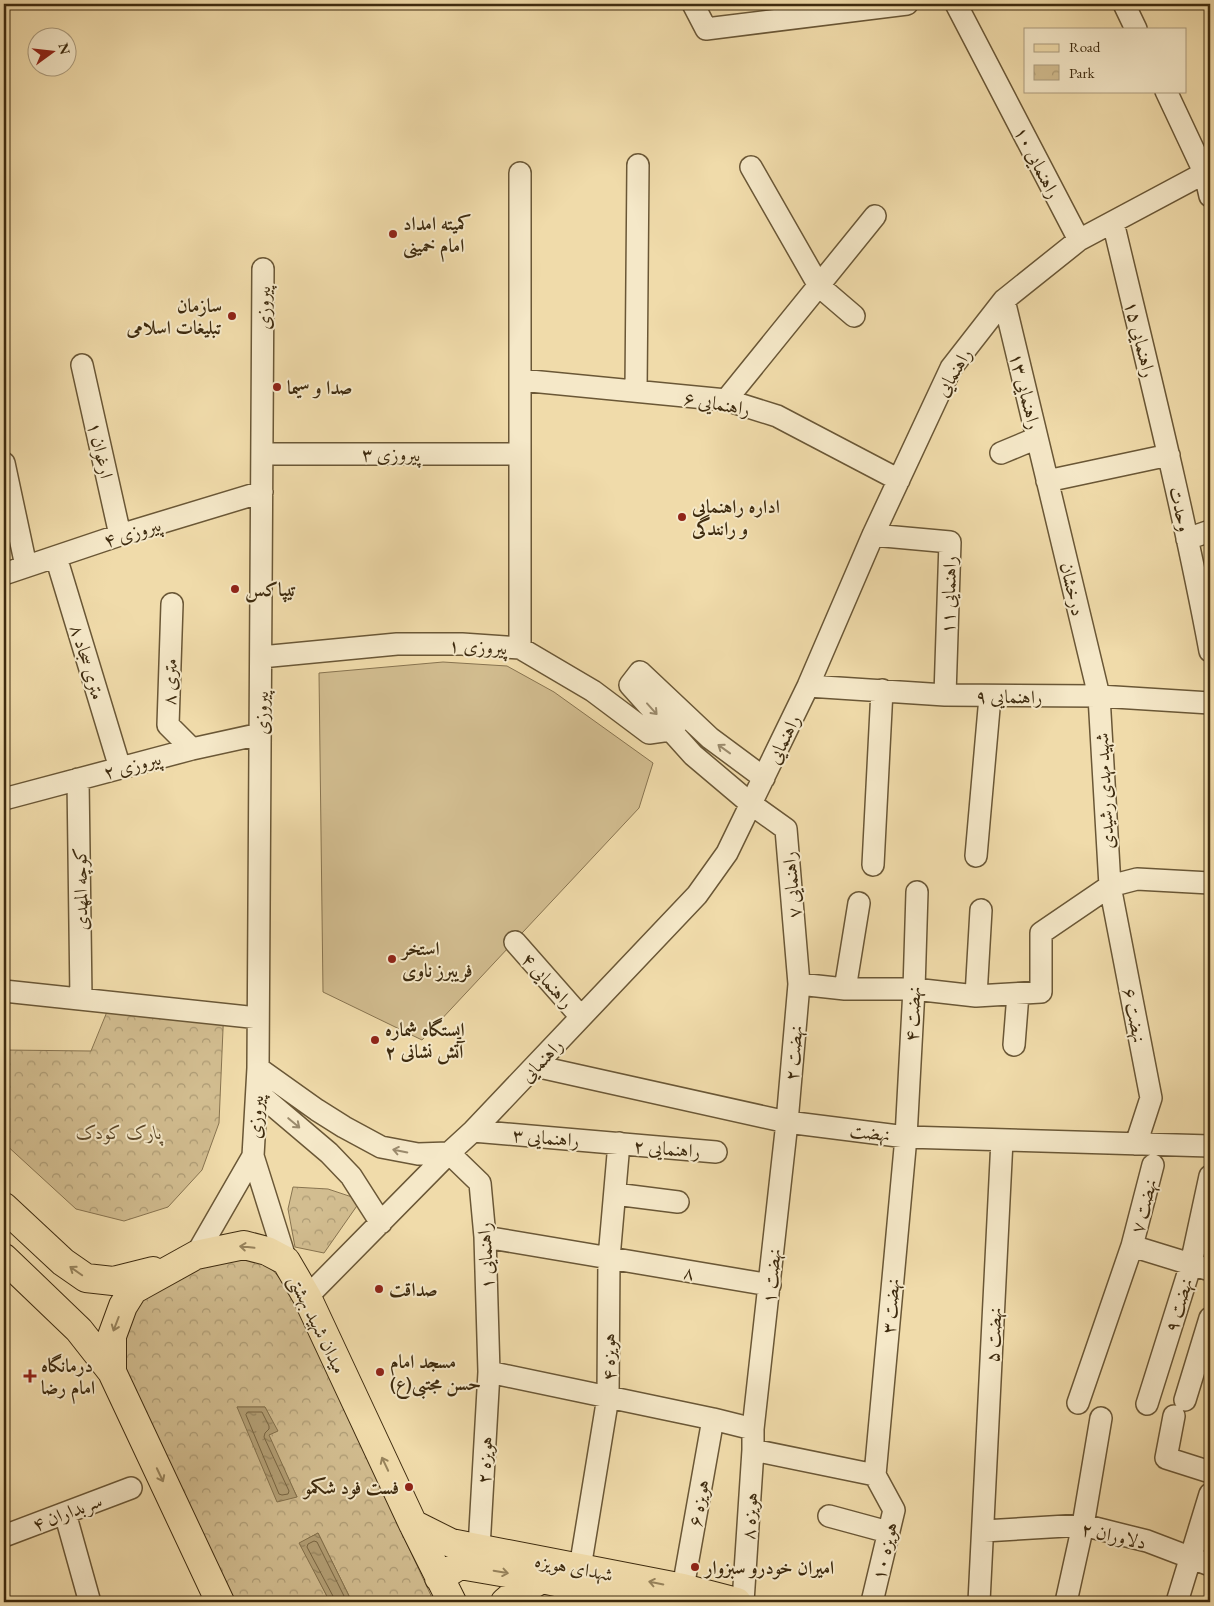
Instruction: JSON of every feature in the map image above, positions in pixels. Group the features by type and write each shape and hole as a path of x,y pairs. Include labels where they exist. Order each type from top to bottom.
{"main road":[{"path":"4,1207 63,1262 86,1278 114,1281 185,1260"},
{"name":"میدان شهید بهشتی","path":"215,1598 112,1372 112,1336 123,1306 133,1290 185,1260 244,1245 267,1251 286,1261 307,1297 413,1524 457,1558 452,1602"},
{"path":"4,1258 79,1330 112,1372"},
{"name":"شهدای هویزه","path":"413,1524 457,1558 643,1602"},
{"name":"شهدای هویزه","path":"457,1558 580,1568 683,1588 737,1602"},
{"path":"505,1602 513,1595 542,1579"}],"street":[{"path":"693,4 706,29 832,8 907,4"},
{"name":"راهنمایی ۱۰","path":"956,4 1079,240"},
{"path":"1124,4 1136,28"},
{"path":"1167,92 1208,172 1210,196"},
{"path":"636,391 638,165"},
{"path":"751,167 819,286 854,316"},
{"name":"راهنمایی","path":"307,1297 449,1153 474,1131 536,1066 697,895 727,853 808,686 873,535 951,368 1004,300 1079,240 1208,172"},
{"path":"520,173 520,648"},
{"path":"726,400 875,216"},
{"name":"راهنمایی ۱۵","path":"1113,222 1169,455"},
{"name":"پیروزی","path":"253,1156 258,1068 263,269"},
{"name":"راهنمایی ۱۳","path":"1004,300 1047,481"},
{"name":"ارغوان ۱","path":"82,365 120,535"},
{"name":"راهنمایی ۶","path":"520,380 726,400 778,416 899,480"},
{"path":"1001,453 1037,438"},
{"name":"پیروزی ۳","path":"262,454 520,454"},
{"path":"1047,481 1169,455"},
{"name":"وحدت","path":"1169,455 1187,538 1204,588 1210,651"},
{"path":"4,463 26,566"},
{"name":"درخشان","path":"1047,481 1099,696"},
{"name":"پیروزی ۴","path":"4,574 120,535 262,492"},
{"path":"1187,538 1210,531"},
{"name":"راهنمایی ۱۱","path":"873,535 950,542 945,695"},
{"name":"متری سجاد ۸","path":"56,556 120,768"},
{"name":"۸ متری","path":"172,604 168,725 192,749"},
{"name":"پیروزی ۱","path":"261,657 397,644 462,644 520,648 593,692 649,733 670,730"},
{"path":"751,804 693,755 630,685 640,672 710,738 764,778"},
{"name":"راهنمایی ۹","path":"808,686 990,697 1099,696 1210,703"},
{"path":"873,865 882,690"},
{"name":"شهید مهدی رشیدی","path":"1099,696 1110,886"},
{"path":"976,856 990,697"},
{"path":"670,730 686,715"},
{"name":"پیروزی ۲","path":"4,798 192,749 260,734"},
{"name":"کوچه المهدی","path":"78,779 81,999"},
{"name":"راهنمایی ۷","path":"751,804 786,829 799,984"},
{"path":"799,984 845,989 914,989 976,996 1041,992 1042,933 1110,886 1138,879 1210,883"},
{"name":"نهضت ۶","path":"1110,886 1151,1098 1136,1144"},
{"name":"نهضت ۴","path":"906,1137 917,892"},
{"path":"845,989 859,903"},
{"path":"976,996 981,910"},
{"name":"راهنمایی ۴","path":"515,942 581,1017"},
{"name":"نهضت ۲","path":"787,1122 799,984"},
{"path":"4,991 258,1018"},
{"path":"1014,1044 1018,994"},
{"name":"نهضت","path":"536,1066 787,1122 906,1137 1210,1146"},
{"path":"258,1068 317,1110 381,1147 418,1154 449,1153"},
{"path":"257,1092 322,1147 351,1176 381,1223"},
{"name":"نهضت ۱","path":"753,1440 787,1122"},
{"name":"راهنمایی ۳","path":"474,1131 619,1144"},
{"name":"نهضت ۳","path":"875,1475 906,1137"},
{"name":"نهضت ۵","path":"979,1602 1002,1140"},
{"name":"راهنمایی ۲","path":"619,1144 716,1152"},
{"name":"هویزه ۴","path":"580,1568 608,1397 609,1258 619,1144"},
{"name":"راهنمایی ۱","path":"449,1153 480,1182 489,1372"},
{"path":"185,1260 253,1156"},
{"path":"253,1156 286,1261"},
{"name":"نهضت ۷","path":"1078,1403 1132,1246 1153,1165"},
{"name":"نهضت ۹","path":"1147,1404 1200,1267 1210,1176"},
{"path":"615,1194 678,1202"},
{"name":"۸","path":"484,1237 770,1285"},
{"path":"1132,1246 1200,1267"},
{"path":"1210,1318 1179,1408 1166,1458 1210,1472"},
{"path":"489,1372 713,1419 753,1440 875,1475"},
{"name":"هویزه ۲","path":"457,1558 489,1372"},
{"path":"1066,1602 1083,1525 1101,1418"},
{"name":"هویزه ۶","path":"683,1588 713,1419"},
{"name":"هویزه ۸","path":"743,1602 753,1440"},
{"name":"هویزه ۱۰","path":"872,1602 894,1510 875,1475"},
{"name":"سربداران ۴","path":"4,1536 131,1488"},
{"path":"1177,1602 1200,1562 1210,1494"},
{"path":"66,1513 89,1599"},
{"path":"828,1516 888,1532"},
{"name":"دلاوران ۲","path":"984,1531 1083,1525 1147,1542 1200,1562"}],"green space":[{"path":"443,662 507,666 554,692 653,763 639,808 422,1040 323,992 319,673"},
{"name":"پارک کودک","path":"113,997 224,1006 219,1123 202,1170 168,1207 124,1221 76,1209 4,1143 4,1050 91,1051"},
{"path":"293,1187 328,1189 361,1200 324,1253 295,1247 288,1209"},
{"path":"244,1256 271,1268 288,1288 434,1602 352,1602 318,1533 300,1543 330,1602 233,1602 128,1392 123,1354 130,1310 157,1286 213,1259","holes":["237,1407 265,1407 277,1431 268,1435 297,1497"]}],"water":[{"path":"237,1407 265,1407 278,1431 269,1435 297,1497 277,1502"},
{"path":"318,1533 352,1602 330,1602 299,1543"}],"place":[{"name":"کمیته امداد امام خمینی","path":"393,234"},
{"name":"سازمان تبلیغات اسلامی","path":"232,316"},
{"name":"صدا و سیما","path":"277,387"},
{"name":"اداره راهنمایی و رانندگی","path":"682,517"},
{"name":"تیپاکس","path":"235,589"},
{"name":"استخر فریبرز ناوی","path":"392,959"},
{"name":"ایستگاه شماره ۲ آتش نشانی","path":"375,1040"},
{"name":"صداقت","path":"379,1289"},
{"name":"مسجد امام حسن مجتبی(ع)","path":"380,1372"},
{"name":"درمانگاه امام رضا","path":"30,1376"},
{"name":"فست فود شکمو","path":"409,1487"},
{"name":"امیران خودرو سبزوار","path":"695,1567"}]}
